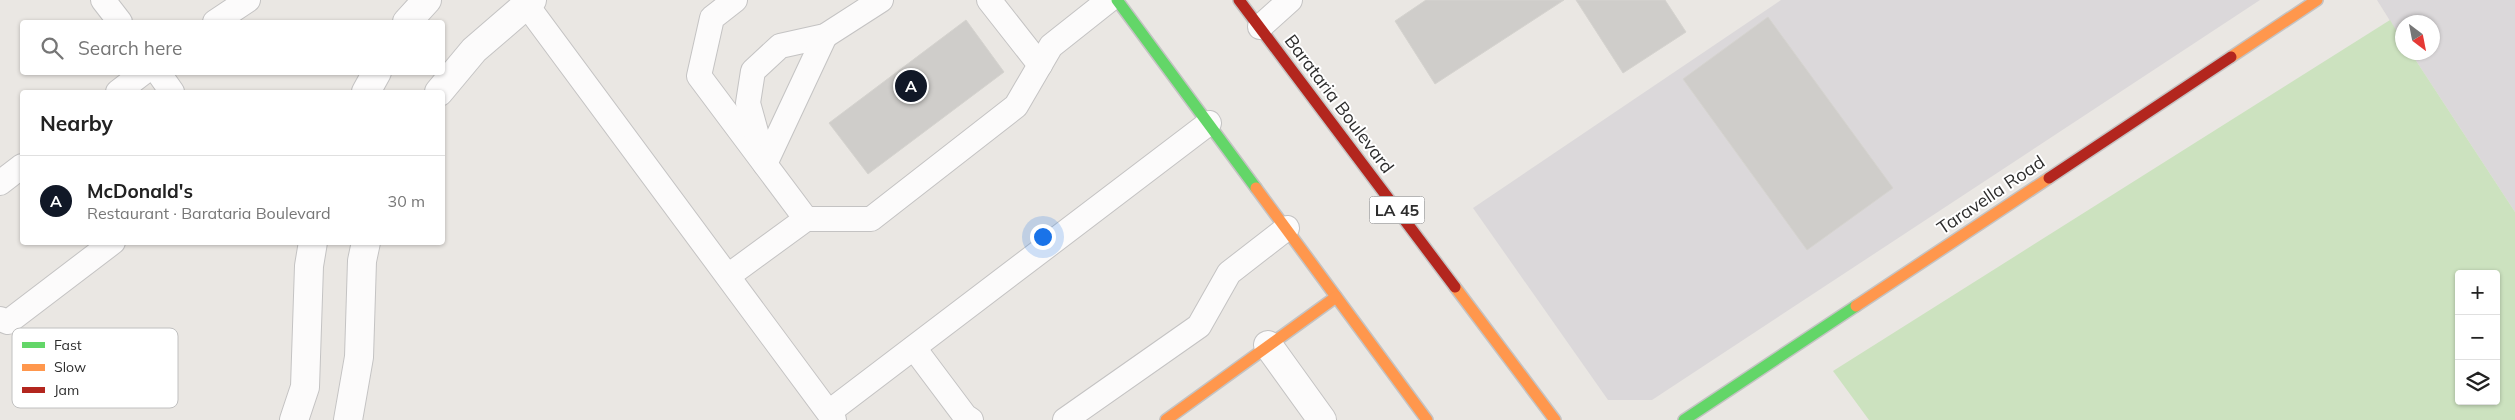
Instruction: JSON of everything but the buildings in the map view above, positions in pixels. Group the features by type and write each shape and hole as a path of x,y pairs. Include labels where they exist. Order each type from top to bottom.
{"main road":[{"path":"1117,0 1427,420"},
{"name":"Barataria Boulevard","path":"1239,0 1555,420"},
{"name":"Taravella Road","path":"1700,416 2317,0"},
{"path":"1166,420 1336,297"}],"street":[{"path":"409,20 427,0"},
{"path":"441,90 474,50 527,1"},
{"path":"367,90 375,75"},
{"path":"294,420 305,387 309,266 313,245"},
{"path":"348,420 359,357 362,261 365,245"},
{"path":"1268,345 1322,420"}],"lane":[{"path":"103,0 118,20"},
{"path":"218,20 248,0"},
{"path":"735,0 712,18 699,76 806,218"},
{"path":"765,164 748,103 753,71 780,46 825,36 881,0"},
{"path":"989,0 1040,66"},
{"path":"728,276 806,218 871,219 1016,106 1051,46 1109,0"},
{"path":"1260,27 1290,0"},
{"path":"527,1 832,416 914,348 1209,123"},
{"path":"765,164 825,36"},
{"path":"121,90 140,75"},
{"path":"160,75 171,90"},
{"path":"0,184 20,168"},
{"path":"1065,420 1199,326 1229,273 1287,228"},
{"path":"0,319 8,322 109,245"},
{"path":"914,348 965,416 971,420"}],"shaded area":[{"path":"1781,0 2260,0 1652,400 1608,400 1473,208"},
{"path":"2377,0 2515,0 2515,212 2416,60 2440,60 2440,15 2395,15 2395,29"}],"green space":[{"path":"2390,20 2395,28 2395,60 2416,60 2515,212 2515,420 1869,420 1833,371"}],"traffic: fast":[{"path":"1117,0 1256,188"},
{"path":"1684,420 1856,306"}],"traffic: slow":[{"path":"2231,57 2317,0"},
{"path":"1856,306 2049,178"},
{"path":"1256,188 1427,420"},
{"path":"1455,287 1555,420"},
{"path":"1166,420 1336,297"}],"traffic: jam":[{"path":"1239,0 1455,287"},
{"path":"2049,178 2231,57"}],"place":[{"name":"McDonald's","path":"911,86"}]}
